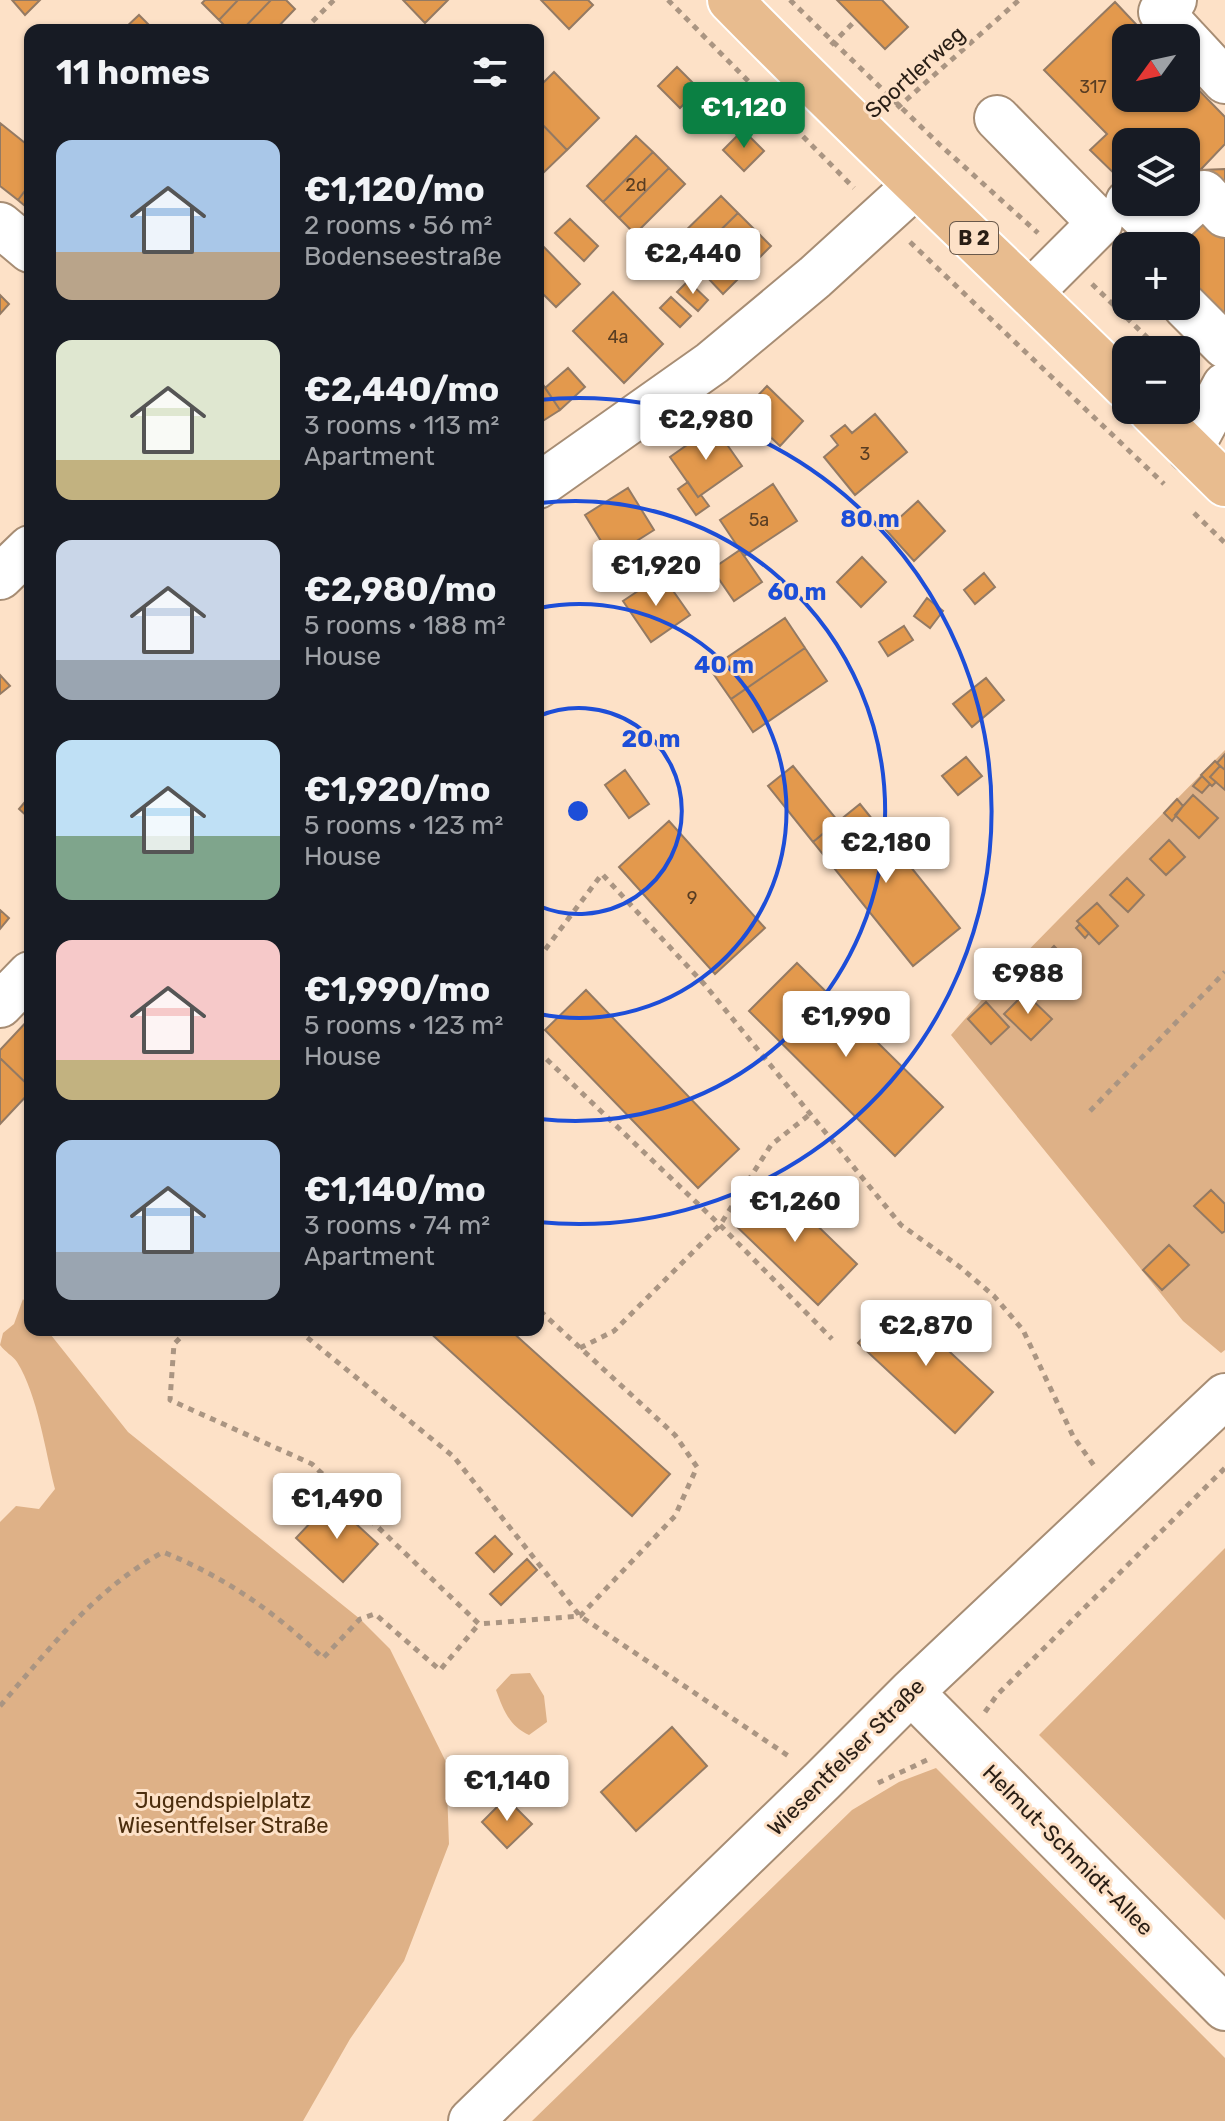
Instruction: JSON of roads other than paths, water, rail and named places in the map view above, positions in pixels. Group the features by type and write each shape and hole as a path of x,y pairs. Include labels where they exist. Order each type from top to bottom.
{"main road":[{"name":"B 2","path":"730,0 915,186 966,230 1112,373"},
{"path":"1179,424 1208,438 1225,484"}],"street":[{"path":"1173,24 1161,12 1174,0"},
{"path":"1200,53 1225,81"},
{"path":"997,118 1120,218 1160,233 1204,193 1225,215"},
{"path":"544,482 712,363 815,277 915,186"},
{"path":"1030,293 1066,258 1120,218"},
{"path":"0,225 24,245"},
{"path":"1199,320 1225,346"},
{"path":"1208,438 1225,385"},
{"path":"0,577 24,554"},
{"path":"0,1005 24,980"},
{"name":"Wiesentfelser Straße","path":"471,2121 911,1692 1225,1396"},
{"name":"Helmut-Schmidt-Allee","path":"911,1692 1225,2008"}],"park label":[{"name":"Jugendspielplatz Wiesentfelser Straße","path":"223,1812"}]}
